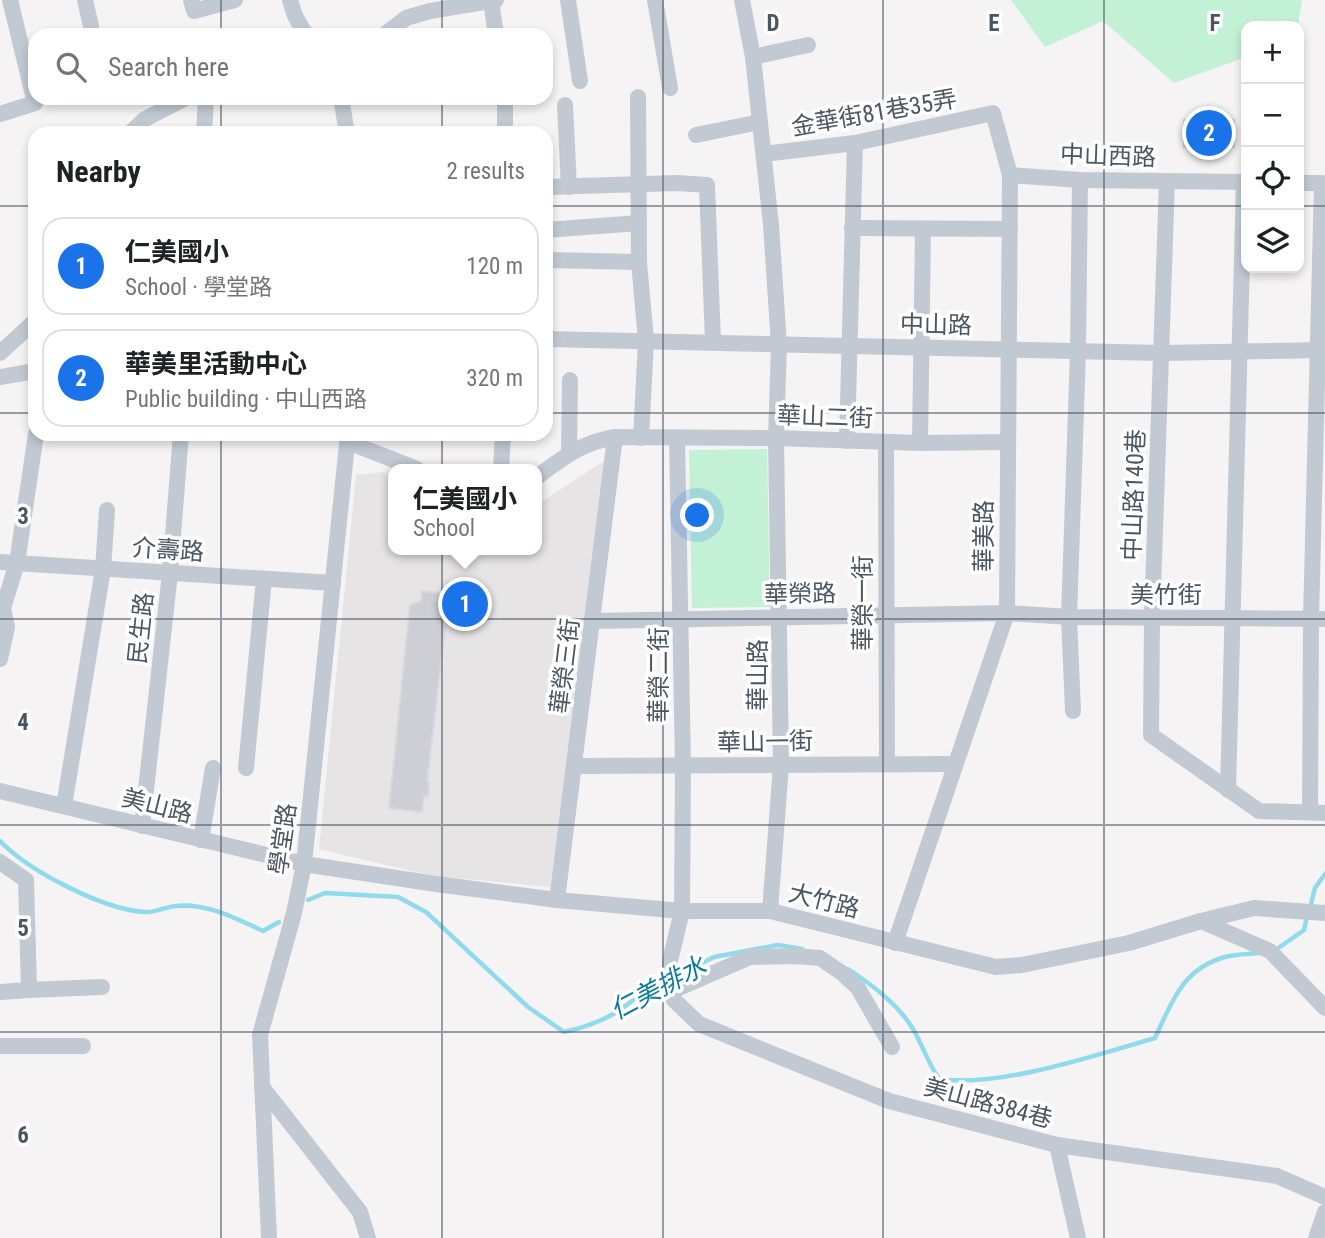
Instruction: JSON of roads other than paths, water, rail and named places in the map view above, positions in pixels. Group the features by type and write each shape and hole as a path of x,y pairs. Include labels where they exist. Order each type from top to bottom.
{"street":[{"path":"10,0 28,77"},
{"path":"85,0 91,28"},
{"path":"192,5 234,0"},
{"path":"290,0 302,28"},
{"path":"568,0 580,81"},
{"path":"655,0 670,88"},
{"name":"華山路","path":"742,0 753,57 764,154 779,345 776,438 780,765 770,911"},
{"path":"393,28 428,5 494,1 496,28"},
{"path":"753,57 808,45"},
{"path":"638,97 639,262 646,341 641,438"},
{"path":"0,114 28,105"},
{"path":"138,126 145,119 172,105"},
{"path":"204,126 206,105"},
{"path":"342,105 346,126"},
{"path":"505,105 505,126"},
{"path":"565,105 569,187"},
{"name":"金華街81巷35弄","path":"764,154 855,143 993,114"},
{"name":"華美路","path":"895,943 1007,613 1010,175 993,114"},
{"path":"696,135 760,122"},
{"path":"847,441 855,143"},
{"name":"中山西路","path":"1010,175 1080,180 1241,182"},
{"path":"1073,711 1069,617 1078,351 1080,180"},
{"name":"中山路140巷","path":"1167,181 1152,618 1151,736 1259,811 1318,813"},
{"path":"553,187 677,183 707,185 713,342"},
{"path":"1304,183 1322,183 1318,813"},
{"path":"1228,790 1244,210"},
{"path":"553,229 639,223"},
{"path":"852,228 1010,229"},
{"path":"920,443 923,229"},
{"path":"553,260 639,262"},
{"path":"0,353 28,327"},
{"name":"中山路","path":"553,339 1161,353 1322,350"},
{"path":"0,377 28,372"},
{"path":"569,452 570,380"},
{"name":"華山二街","path":"542,473 569,452 596,440 615,437 776,438 920,443 1008,442"},
{"name":"華榮三街","path":"557,900 615,437"},
{"name":"華榮二街","path":"671,988 670,961 682,911 682,620 677,438"},
{"path":"0,659 7,626 4,608 17,563 35,441"},
{"name":"民生路","path":"142,826 170,573 180,441"},
{"name":"學堂路","path":"270,1238 260,1035 294,913 304,864 348,441"},
{"name":"學堂路","path":"355,441 405,464"},
{"path":"501,464 503,441"},
{"name":"華榮一街","path":"886,442 887,763"},
{"path":"64,806 103,569 107,510"},
{"name":"介壽路","path":"0,562 333,583"},
{"path":"246,768 264,579"},
{"name":"美竹街","path":"1007,613 1069,617 1318,619"},
{"name":"華榮路","path":"594,621 1007,613"},
{"name":"華山一街","path":"575,766 955,764"},
{"path":"201,840 212,768"},
{"name":"美山路","path":"0,791 304,864"},
{"path":"0,862 26,880 29,990"},
{"name":"大竹路","path":"304,864 557,900 682,911 770,911 996,967 1021,965 1129,943 1254,908 1322,912"},
{"path":"1201,921 1270,951 1325,1008"},
{"path":"671,988 750,957 820,958 858,988 892,1047"},
{"path":"0,992 102,987"},
{"name":"美山路384巷","path":"671,988 674,1000 699,1024 876,1096 1058,1145 1278,1176 1325,1197"},
{"path":"0,1046 83,1046"},
{"path":"262,1087 360,1212 368,1238"},
{"path":"1058,1145 1078,1238"}],"waterway":[{"name":"仁美排水","path":"0,841 47,876 108,904 144,912 176,906 199,907 221,912 263,931 279,922"},
{"name":"仁美排水","path":"1310,908 1315,888 1325,874"},
{"name":"仁美排水","path":"308,900 325,893 398,897 426,912 528,1007 564,1032 609,1016 666,980"},
{"name":"仁美排水","path":"1274,951 1304,930 1307,916"},
{"name":"仁美排水","path":"674,977 714,957 778,945 802,949"},
{"name":"仁美排水","path":"848,969 875,988 900,1011 913,1029 939,1079 963,1081 990,1079 1047,1068 1155,1038 1173,1000 1188,978 1210,962 1225,957 1259,953"}],"place":[{"name":"華美里活動中心","path":"1209,133"},
{"name":"仁美國小","path":"465,604"}]}
